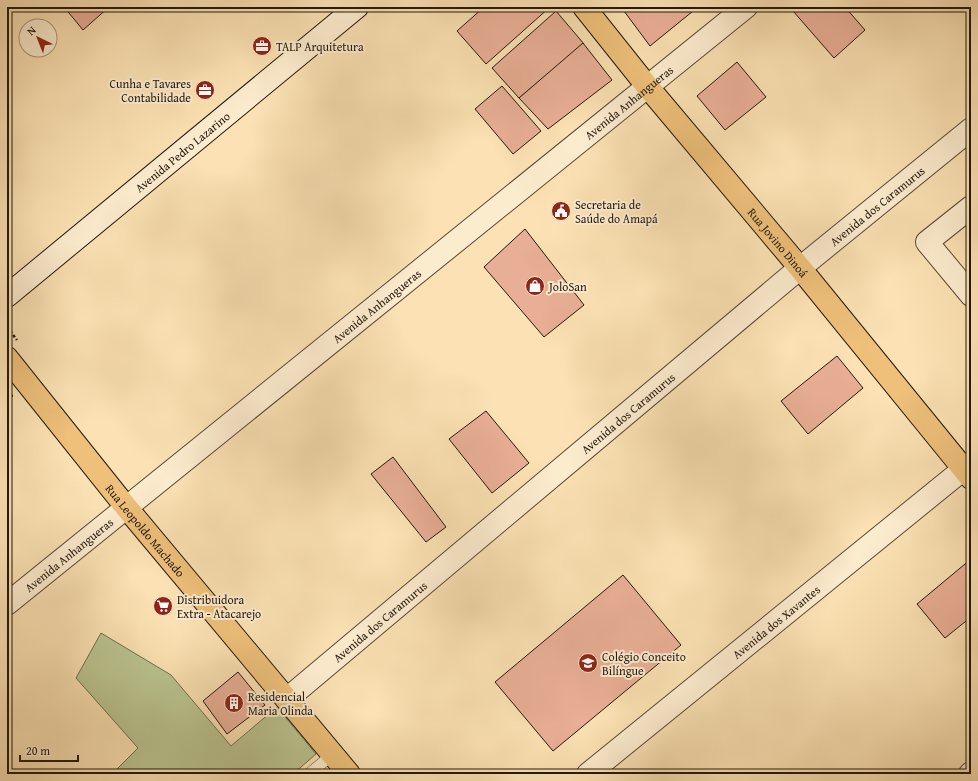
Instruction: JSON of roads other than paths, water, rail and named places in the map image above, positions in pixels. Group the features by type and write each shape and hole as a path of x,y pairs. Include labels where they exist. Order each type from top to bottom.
{"main road":[{"name":"Rua Jovino Dinoá","path":"584,7 647,86 968,470"},
{"name":"Rua Leopoldo Machado","path":"7,358 126,506 349,774"}],"street":[{"name":"Avenida Pedro Lazarino","path":"7,296 357,7"},
{"name":"Avenida Anhangueras","path":"7,604 126,506 746,7"},
{"name":"Avenida dos Caramurus","path":"288,699 800,268 971,129"},
{"path":"971,207 927,242 971,295"},
{"name":"Avenida dos Xavantes","path":"588,774 968,470"}],"lane":[{"path":"309,774 333,754"}],"place":[{"name":"TALP Arquitetura","path":"262,46"},
{"name":"Cunha e Tavares Contabilidade","path":"205,90"},
{"name":"Secretaria de Saúde do Amapá","path":"561,211"},
{"name":"JoloSan","path":"535,286"},
{"name":"Distribuidora Extra - Atacarejo","path":"163,606"},
{"name":"Colégio Conceito Bilíngue","path":"588,663"},
{"name":"Residencial Maria Olinda","path":"234,703"}]}
